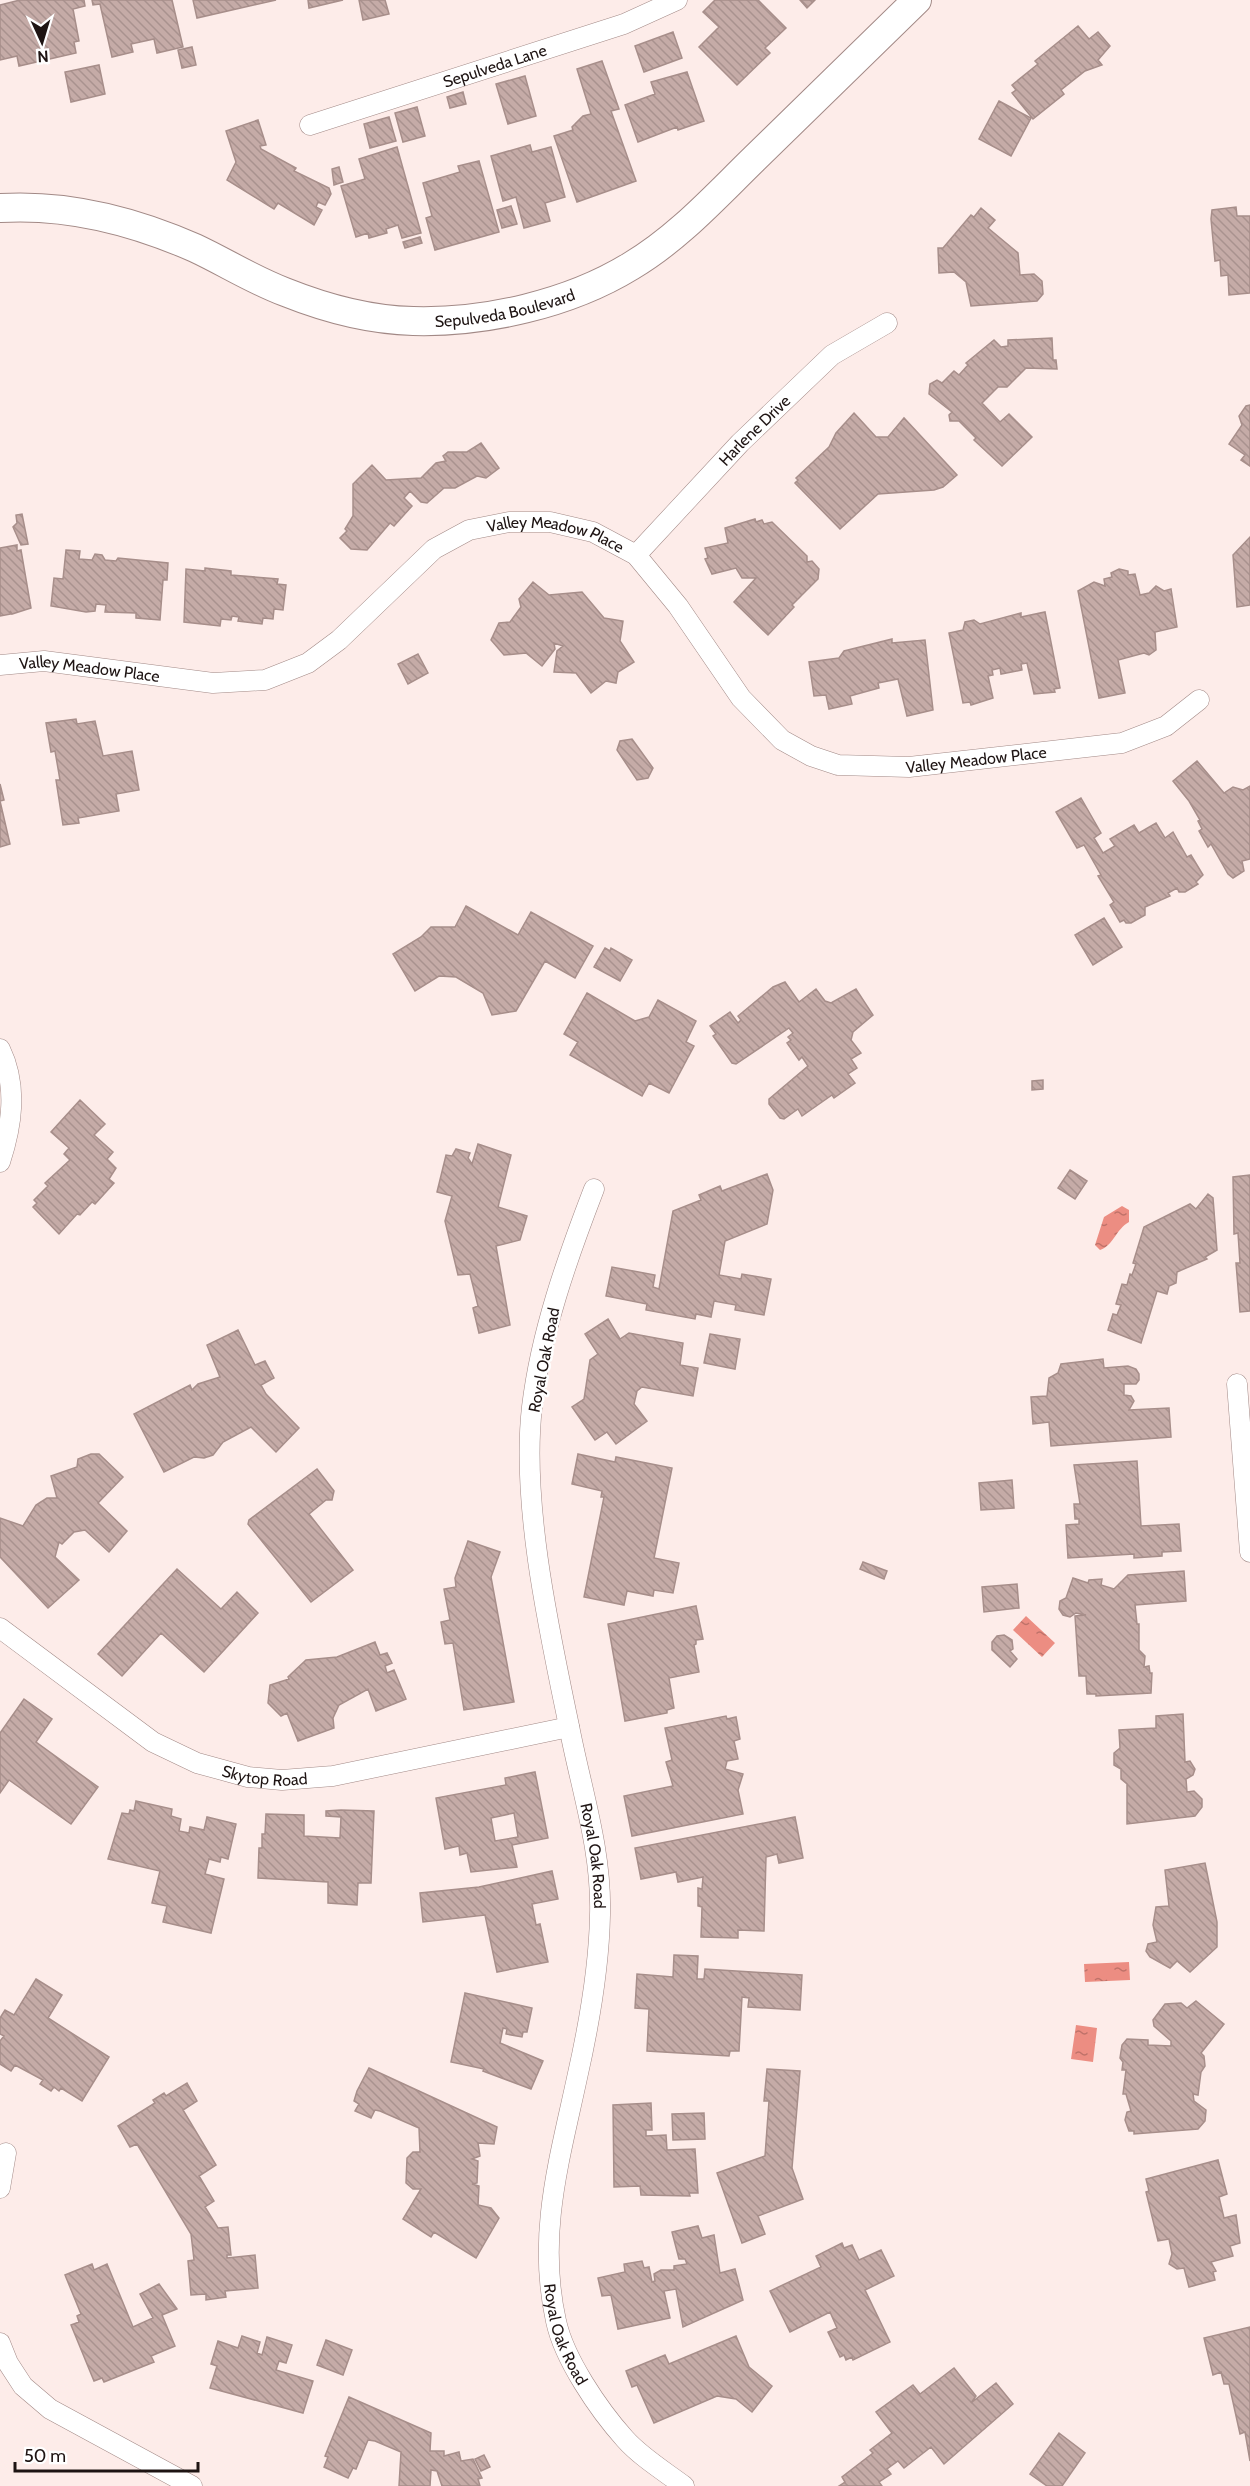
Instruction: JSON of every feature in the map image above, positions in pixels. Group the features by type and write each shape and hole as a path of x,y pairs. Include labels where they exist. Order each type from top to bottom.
{"main road":[{"name":"Sepulveda Boulevard","path":"0,208 24,207 82,212 137,226 195,248 265,285 315,304 361,314 413,321 522,310 573,296 631,267 680,231 917,0"}],"street":[{"name":"Sepulveda Lane","path":"309,125 624,24 677,0"},
{"name":"Harlene Drive","path":"636,555 740,443 832,355 887,323"},
{"name":"Valley Meadow Place","path":"0,665 44,661 213,683 265,680 308,663 339,640 434,549 469,530 509,522 550,522 593,532 636,555 678,606 741,698 765,723 782,740 811,756 838,765 909,767 1122,742 1166,726 1199,700"},
{"path":"0,1049 6,1062 12,1092 10,1131 0,1162"},
{"name":"Royal Oak Road","path":"594,1189 567,1262 543,1345 532,1407 530,1449 537,1551 569,1727 595,1835 600,1914 593,1994 547,2230 556,2324 577,2372 620,2434 684,2486"},
{"path":"1237,1384 1250,1552"},
{"name":"Skytop Road","path":"0,1629 153,1742 197,1763 248,1777 282,1780 333,1776 569,1727"},
{"path":"0,2188 6,2153"},
{"path":"0,2343 8,2362 23,2386 50,2409 192,2486"}],"water":[{"path":"1122,1206 1129,1210 1129,1222 1105,1248 1100,1250 1095,1245 1104,1217"},
{"path":"1026,1616 1055,1643 1042,1657 1013,1630"},
{"path":"1129,1962 1130,1980 1085,1982 1084,1964"},
{"path":"1076,2025 1097,2028 1093,2062 1071,2059"}],"building":[{"path":"20,0 84,0 85,6 73,9 79,41 74,42 76,53 19,66 17,56 0,60 0,5"},
{"path":"92,0 172,0 183,47 157,53 154,39 131,44 133,52 112,57 100,4 93,5"},
{"path":"193,0 276,0 197,18"},
{"path":"308,0 343,0 309,8"},
{"path":"359,0 385,0 389,14 363,20"},
{"path":"715,0 758,0 786,28 765,48 770,53 737,85 699,47 719,27 703,12"},
{"path":"800,0 815,0 807,8"},
{"path":"1078,26 1089,39 1098,32 1110,46 1098,60 1102,65 1085,71 1061,90 1064,94 1033,119 1012,93 1016,90 1012,85 1038,64 1035,61"},
{"path":"673,32 682,58 644,72 635,46"},
{"path":"192,47 196,65 182,68 178,50"},
{"path":"602,61 619,109 611,111 636,181 577,202 554,136 573,130 572,127 583,116 591,114 577,69"},
{"path":"99,65 105,94 71,102 65,72"},
{"path":"687,72 704,121 678,130 677,127 638,142 625,105 655,94 651,82"},
{"path":"525,76 536,116 508,124 496,84"},
{"path":"463,92 466,104 450,108 447,97"},
{"path":"999,101 1031,118 1011,156 979,139"},
{"path":"417,107 425,136 403,142 395,113"},
{"path":"389,117 396,141 370,148 364,124"},
{"path":"258,120 266,145 260,146 261,149 296,168 294,171 329,188 331,194 325,205 318,202 316,207 322,210 314,225 278,203 274,209 227,180 236,162 226,131"},
{"path":"530,145 532,152 551,147 565,197 545,203 550,221 524,228 516,197 503,201 491,156"},
{"path":"397,147 421,233 402,238 398,225 386,229 387,233 369,238 368,233 356,237 341,186 365,179 359,159"},
{"path":"479,161 499,232 435,250 426,218 432,216 423,183 460,172 458,166"},
{"path":"339,167 343,182 334,185 332,169"},
{"path":"511,206 517,224 502,228 497,210"},
{"path":"1236,207 1237,216 1250,216 1250,293 1229,295 1228,275 1221,276 1220,260 1215,261 1211,219 1212,210"},
{"path":"981,208 995,220 988,228 1018,253 1020,275 1034,274 1042,281 1043,294 1037,301 971,306 966,282 954,272 939,273 938,248 943,248 971,215 974,217"},
{"path":"420,237 422,243 405,248 403,242"},
{"path":"1052,338 1053,360 1056,360 1057,369 1026,368 1007,387 998,387 982,403 1000,422 1009,414 1032,437 1002,466 974,440 976,438 959,421 950,421 949,415 952,412 929,394 930,384 937,380 942,383 954,371 959,375 968,365 966,363 994,340 1001,347 1008,346 1008,340"},
{"path":"1250,405 1250,466 1241,460 1245,455 1229,444 1242,425 1239,416 1246,406"},
{"path":"854,413 876,437 888,437 904,418 957,475 943,487 934,490 878,494 840,529 795,483 798,480 796,478 829,447 836,433"},
{"path":"481,443 499,468 486,478 477,476 455,488 444,488 427,503 421,502 410,491 404,498 412,506 394,526 390,523 367,550 351,549 340,538 347,531 345,529 353,516 353,484 372,465 386,480 421,478 436,463 446,461 443,456 448,452 467,452"},
{"path":"22,514 28,544 21,545 13,527 17,523 16,515"},
{"path":"755,519 756,522 762,520 764,524 772,522 807,556 807,562 812,561 819,569 818,579 792,605 794,607 768,635 734,602 756,578 742,578 736,568 712,574 705,559 708,558 705,548 728,543 725,528"},
{"path":"1250,537 1250,605 1237,607 1233,555"},
{"path":"17,545 17,551 21,550 31,608 12,614 10,611 11,614 0,616 0,548"},
{"path":"66,550 80,551 79,559 92,560 95,554 102,555 105,560 116,561 118,558 168,563 167,580 163,580 160,620 136,618 136,613 105,612 106,605 96,604 95,611 86,612 51,606 54,578 63,579"},
{"path":"205,568 231,571 231,575 278,579 277,584 286,585 283,610 274,609 273,619 263,618 262,624 238,621 239,617 232,616 231,620 221,619 220,626 184,622 186,569 205,571"},
{"path":"1119,569 1128,571 1128,575 1135,574 1140,595 1149,593 1156,586 1164,591 1171,589 1177,627 1155,632 1156,650 1149,655 1144,653 1118,660 1125,693 1099,698 1078,591 1094,582 1105,586 1104,579 1112,577 1111,573"},
{"path":"533,582 549,595 582,592 604,618 623,621 620,641 634,662 618,672 616,683 606,681 591,693 576,673 554,672 557,651 563,646 554,643 555,649 542,666 526,653 504,655 491,640 499,623 510,622 521,607 519,599"},
{"path":"1045,612 1060,688 1054,689 1055,692 1034,694 1027,663 1021,664 1022,670 1001,674 1000,668 992,670 993,675 988,676 993,698 971,705 970,702 963,703 949,633 963,630 965,622 974,620 980,624 1021,613 1021,617"},
{"path":"892,639 892,643 925,640 933,710 907,716 898,679 878,683 879,688 850,696 852,704 829,709 826,695 814,696 809,662 839,658 844,651"},
{"path":"418,654 428,673 408,684 398,664"},
{"path":"76,719 77,724 95,721 103,756 132,751 139,790 116,794 119,811 78,818 79,823 63,825 56,780 60,780 55,751 51,752 46,723"},
{"path":"632,739 653,768 648,778 637,780 617,750 620,741"},
{"path":"1197,761 1224,793 1233,787 1243,790 1250,786 1250,859 1242,861 1244,871 1233,878 1228,874 1211,844 1208,847 1199,831 1202,829 1198,821 1200,820 1173,781"},
{"path":"0,784 4,800 0,801"},
{"path":"1081,798 1101,833 1094,838 1103,853 1115,846 1110,839 1134,825 1139,833 1156,823 1165,838 1173,832 1187,857 1191,855 1203,875 1196,882 1198,884 1185,892 1179,892 1177,888 1168,893 1170,896 1145,907 1145,915 1131,923 1126,923 1124,920 1120,922 1110,905 1114,902 1098,876 1101,875 1084,845 1077,848 1056,812"},
{"path":"0,801 10,844 0,847"},
{"path":"466,906 518,935 531,912 593,946 575,978 545,961 516,1011 492,1015 483,993 456,977 439,976 415,991 393,954 421,937 431,927 455,927"},
{"path":"1104,918 1122,947 1093,965 1075,935"},
{"path":"605,948 610,951 611,948 632,960 620,981 594,967"},
{"path":"785,982 799,1002 816,989 825,1001 831,1003 856,989 873,1015 853,1032 851,1040 861,1053 851,1059 857,1068 848,1074 855,1083 834,1098 832,1095 802,1116 798,1109 784,1119 780,1118 769,1104 769,1099 808,1066 802,1057 799,1060 787,1043 791,1040 788,1037 793,1033 789,1028 736,1064 732,1063 713,1036 716,1034 710,1026 730,1012 738,1023 741,1020 738,1016 773,987"},
{"path":"587,993 635,1021 649,1017 658,1000 696,1021 686,1042 694,1046 669,1093 649,1083 642,1096 570,1055 578,1042 564,1034"},
{"path":"1043,1080 1043,1089 1032,1090 1032,1081"},
{"path":"80,1100 105,1124 94,1135 113,1152 107,1159 116,1168 109,1179 114,1183 95,1204 92,1202 80,1215 77,1214 59,1234 33,1207 37,1203 34,1200 48,1186 45,1183 70,1160 64,1154 69,1148 51,1132"},
{"path":"478,1144 511,1155 498,1207 527,1216 520,1240 496,1246 510,1325 479,1333 473,1308 478,1306 470,1274 458,1275 445,1221 452,1196 437,1192 446,1155 452,1156 456,1149 470,1153 468,1158 472,1164"},
{"path":"1070,1170 1087,1181 1075,1199 1058,1188"},
{"path":"767,1174 773,1190 767,1224 725,1241 719,1275 741,1279 742,1274 771,1279 764,1315 735,1310 736,1305 714,1301 711,1317 696,1314 695,1319 646,1310 647,1304 606,1296 612,1267 655,1275 653,1287 659,1289 673,1211 701,1200 699,1195 720,1186 722,1191"},
{"path":"1250,1175 1250,1311 1240,1312 1236,1263 1240,1263 1238,1233 1234,1234 1233,1177"},
{"path":"1208,1194 1213,1198 1217,1250 1205,1257 1207,1259 1177,1272 1176,1283 1169,1286 1167,1294 1157,1291 1141,1343 1108,1330 1113,1314 1117,1315 1121,1305 1116,1304 1122,1284 1127,1285 1136,1264 1133,1263 1144,1227 1190,1204 1196,1209"},
{"path":"608,1319 620,1339 629,1333 683,1343 680,1365 698,1368 693,1396 642,1387 637,1391 634,1404 647,1421 616,1444 607,1432 595,1440 572,1407 584,1399 590,1360 598,1354 585,1334"},
{"path":"238,1330 255,1365 265,1361 274,1378 261,1385 266,1394 299,1428 276,1452 251,1427 223,1442 213,1455 204,1458 194,1457 164,1472 134,1414 190,1385 192,1390 198,1384 220,1377 207,1345"},
{"path":"710,1334 740,1339 735,1369 704,1363"},
{"path":"1103,1359 1104,1368 1128,1366 1136,1369 1139,1380 1136,1384 1124,1384 1124,1395 1131,1396 1134,1401 1129,1410 1169,1408 1171,1437 1051,1446 1049,1422 1033,1424 1031,1397 1047,1396 1049,1378 1058,1373 1061,1364"},
{"path":"91,1454 99,1454 123,1477 98,1503 127,1531 109,1552 85,1530 74,1532 62,1544 59,1542 55,1557 79,1580 48,1608 0,1557 0,1518 23,1526 36,1505 47,1498 57,1498 51,1476 77,1467 78,1459"},
{"path":"578,1454 615,1462 616,1457 672,1468 654,1558 679,1563 673,1593 654,1590 653,1596 627,1591 624,1605 584,1597 604,1497 601,1497 602,1491 572,1484"},
{"path":"1137,1461 1141,1526 1179,1524 1181,1551 1162,1552 1162,1556 1134,1558 1134,1554 1068,1558 1066,1525 1079,1524 1079,1519 1075,1519 1074,1504 1080,1504 1074,1465"},
{"path":"317,1469 334,1491 332,1500 326,1500 309,1514 353,1570 311,1602 248,1524 249,1520"},
{"path":"1012,1480 1014,1508 981,1510 979,1483"},
{"path":"468,1541 500,1552 491,1577 514,1702 464,1710 453,1643 445,1644 441,1622 450,1620 444,1589 456,1587 455,1578"},
{"path":"863,1562 887,1571 884,1579 860,1569"},
{"path":"177,1569 221,1609 237,1592 258,1613 204,1672 161,1633 122,1676 98,1654"},
{"path":"1184,1571 1186,1601 1135,1605 1137,1624 1139,1624 1139,1650 1145,1656 1144,1667 1149,1666 1150,1673 1152,1673 1151,1693 1096,1696 1096,1694 1087,1694 1086,1676 1079,1676 1075,1616 1086,1615 1076,1613 1070,1617 1063,1615 1059,1609 1060,1601 1066,1598 1073,1578 1088,1583 1089,1580 1102,1579 1101,1585 1114,1589 1128,1575"},
{"path":"1017,1584 1019,1608 984,1612 982,1587"},
{"path":"696,1606 703,1639 696,1640 694,1645 699,1672 669,1678 674,1708 667,1710 667,1713 625,1721 608,1624"},
{"path":"1004,1635 1012,1640 1013,1649 1010,1651 1017,1659 1010,1667 992,1650 992,1642 997,1636"},
{"path":"375,1642 380,1655 387,1653 392,1663 385,1666 387,1673 394,1670 406,1699 376,1711 368,1689 339,1705 333,1718 334,1728 298,1741 287,1713 281,1716 268,1703 270,1685 289,1679 288,1677 306,1660 337,1657"},
{"path":"24,1699 52,1719 36,1742 98,1787 71,1824 9,1780 0,1793 0,1733"},
{"path":"1183,1714 1185,1762 1190,1761 1195,1769 1193,1775 1186,1779 1187,1792 1194,1791 1202,1799 1202,1807 1195,1816 1127,1824 1127,1784 1121,1779 1121,1769 1114,1765 1114,1753 1120,1748 1119,1730 1156,1728 1156,1716"},
{"path":"726,1716 727,1719 736,1717 740,1739 734,1741 738,1759 727,1761 725,1769 743,1774 738,1790 743,1814 632,1836 624,1796 673,1786 666,1762 672,1760 665,1728"},
{"path":"535,1772 548,1838 512,1845 517,1867 471,1872 467,1853 460,1855 459,1846 445,1849 436,1798 506,1785 505,1778","holes":["514,1813 518,1837 495,1841 491,1818"]},
{"path":"136,1801 172,1809 171,1816 181,1819 179,1831 189,1833 190,1827 204,1830 207,1817 236,1824 228,1859 221,1857 220,1862 209,1859 205,1874 224,1879 211,1933 163,1922 167,1906 152,1903 160,1871 108,1859 122,1813 129,1814 130,1810 134,1811"},
{"path":"326,1811 374,1811 371,1883 358,1883 357,1905 328,1903 328,1882 258,1878 259,1848 262,1848 262,1834 265,1834 266,1814 304,1815 304,1836 340,1838 341,1817 326,1816"},
{"path":"795,1817 803,1858 779,1863 777,1854 766,1857 764,1931 738,1930 738,1938 701,1937 702,1907 698,1906 698,1888 702,1889 703,1877 678,1882 676,1872 641,1879 635,1848"},
{"path":"1205,1863 1217,1922 1217,1947 1190,1972 1177,1961 1170,1968 1150,1957 1146,1951 1148,1944 1157,1942 1153,1925 1156,1907 1169,1906 1165,1870"},
{"path":"552,1871 558,1899 532,1904 536,1925 540,1924 548,1962 497,1972 485,1915 423,1922 420,1893 479,1887"},
{"path":"674,1955 698,1956 697,1979 704,1979 705,1969 802,1975 800,2010 748,2007 749,1998 742,1997 739,2051 730,2051 729,2056 647,2051 649,2009 635,2008 637,1974 673,1977"},
{"path":"36,1979 62,1995 48,2018 109,2057 82,2101 61,2088 59,2091 54,2087 51,2091 40,2084 43,2080 15,2065 11,2071 0,2064 0,2041 4,2036 0,2034 0,2018 5,2010 14,2015"},
{"path":"465,1993 532,2008 527,2032 523,2032 522,2037 506,2034 507,2029 503,2028 500,2043 543,2061 531,2089 483,2071 484,2069 451,2062"},
{"path":"1196,2001 1224,2024 1201,2053 1204,2056 1205,2066 1201,2072 1198,2095 1193,2094 1194,2101 1206,2110 1205,2121 1198,2129 1134,2134 1134,2131 1129,2131 1125,2120 1127,2112 1131,2111 1126,2094 1123,2094 1126,2070 1122,2070 1123,2062 1120,2058 1122,2045 1127,2039 1148,2040 1148,2045 1171,2046 1171,2041 1154,2026 1153,2020 1165,2004 1181,2003 1187,2008"},
{"path":"369,2068 497,2127 494,2144 478,2143 480,2156 472,2159 478,2161 477,2183 472,2184 479,2186 478,2205 491,2208 499,2218 476,2258 434,2232 431,2237 403,2219 421,2189 413,2189 406,2183 407,2158 413,2152 420,2152 419,2128 380,2111 375,2110 371,2118 355,2111 359,2104 354,2101 357,2091"},
{"path":"767,2069 800,2071 792,2168 803,2199 758,2216 765,2234 742,2243 717,2173 765,2156 769,2101 764,2101"},
{"path":"187,2083 197,2101 183,2110 216,2165 199,2176 214,2201 205,2207 218,2228 228,2227 231,2255 227,2255 227,2258 255,2255 258,2288 225,2291 226,2297 206,2300 206,2294 191,2295 188,2261 194,2260 191,2234 137,2144 130,2147 118,2126 155,2103 153,2100 164,2093 166,2096"},
{"path":"651,2103 652,2130 646,2130 646,2136 666,2135 667,2150 695,2149 698,2193 689,2193 690,2196 641,2195 640,2186 614,2187 613,2105"},
{"path":"704,2113 705,2139 673,2140 672,2114"},
{"path":"1218,2160 1227,2194 1219,2197 1224,2218 1236,2215 1240,2243 1230,2246 1233,2256 1211,2262 1216,2271 1213,2272 1215,2280 1189,2287 1184,2268 1177,2269 1169,2264 1172,2254 1169,2239 1158,2241 1146,2192 1149,2191 1146,2179"},
{"path":"698,2226 702,2238 714,2235 720,2273 735,2269 743,2300 683,2327 676,2289 664,2291 670,2318 618,2329 611,2295 602,2296 598,2278 625,2272 624,2264 642,2261 644,2268 649,2267 652,2282 655,2281 654,2274 661,2270 674,2270 674,2266 687,2264 685,2259 679,2259 672,2232"},
{"path":"842,2243 844,2248 852,2245 859,2260 881,2250 894,2276 865,2290 890,2342 853,2360 852,2357 846,2360 844,2355 840,2357 828,2332 837,2328 830,2312 790,2332 770,2291 821,2267 816,2256"},
{"path":"92,2264 94,2270 107,2264 133,2327 153,2318 140,2294 159,2284 177,2309 162,2315 175,2346 151,2356 154,2362 104,2382 102,2378 94,2381 71,2325 79,2322 77,2316 81,2314 65,2275"},
{"path":"1250,2327 1250,2461 1245,2432 1240,2434 1229,2384 1224,2384 1221,2372 1213,2375 1204,2338"},
{"path":"242,2336 260,2342 257,2353 262,2355 267,2337 292,2345 286,2363 279,2361 276,2370 313,2381 303,2413 210,2388 217,2366 211,2364 218,2341 238,2348"},
{"path":"736,2336 749,2367 772,2386 752,2412 736,2399 717,2396 654,2423 637,2385 632,2387 626,2371 665,2355 669,2364"},
{"path":"326,2340 352,2350 343,2375 317,2365"},
{"path":"954,2368 976,2396 971,2403 996,2383 1013,2404 944,2464 931,2447 904,2468 898,2461 887,2469 891,2474 879,2482 882,2486 839,2486 845,2482 842,2477 873,2453 870,2450 892,2433 876,2412 913,2385 920,2394"},
{"path":"349,2397 431,2433 430,2451 444,2451 444,2456 459,2452 461,2461 473,2459 482,2478 478,2479 480,2486 442,2486 437,2471 431,2470 430,2486 399,2486 401,2452 368,2440 356,2469 353,2468 348,2478 324,2467 328,2457 325,2456"},
{"path":"1059,2433 1085,2453 1062,2486 1047,2486 1030,2474"},
{"path":"484,2455 490,2467 481,2471 475,2459"}]}
